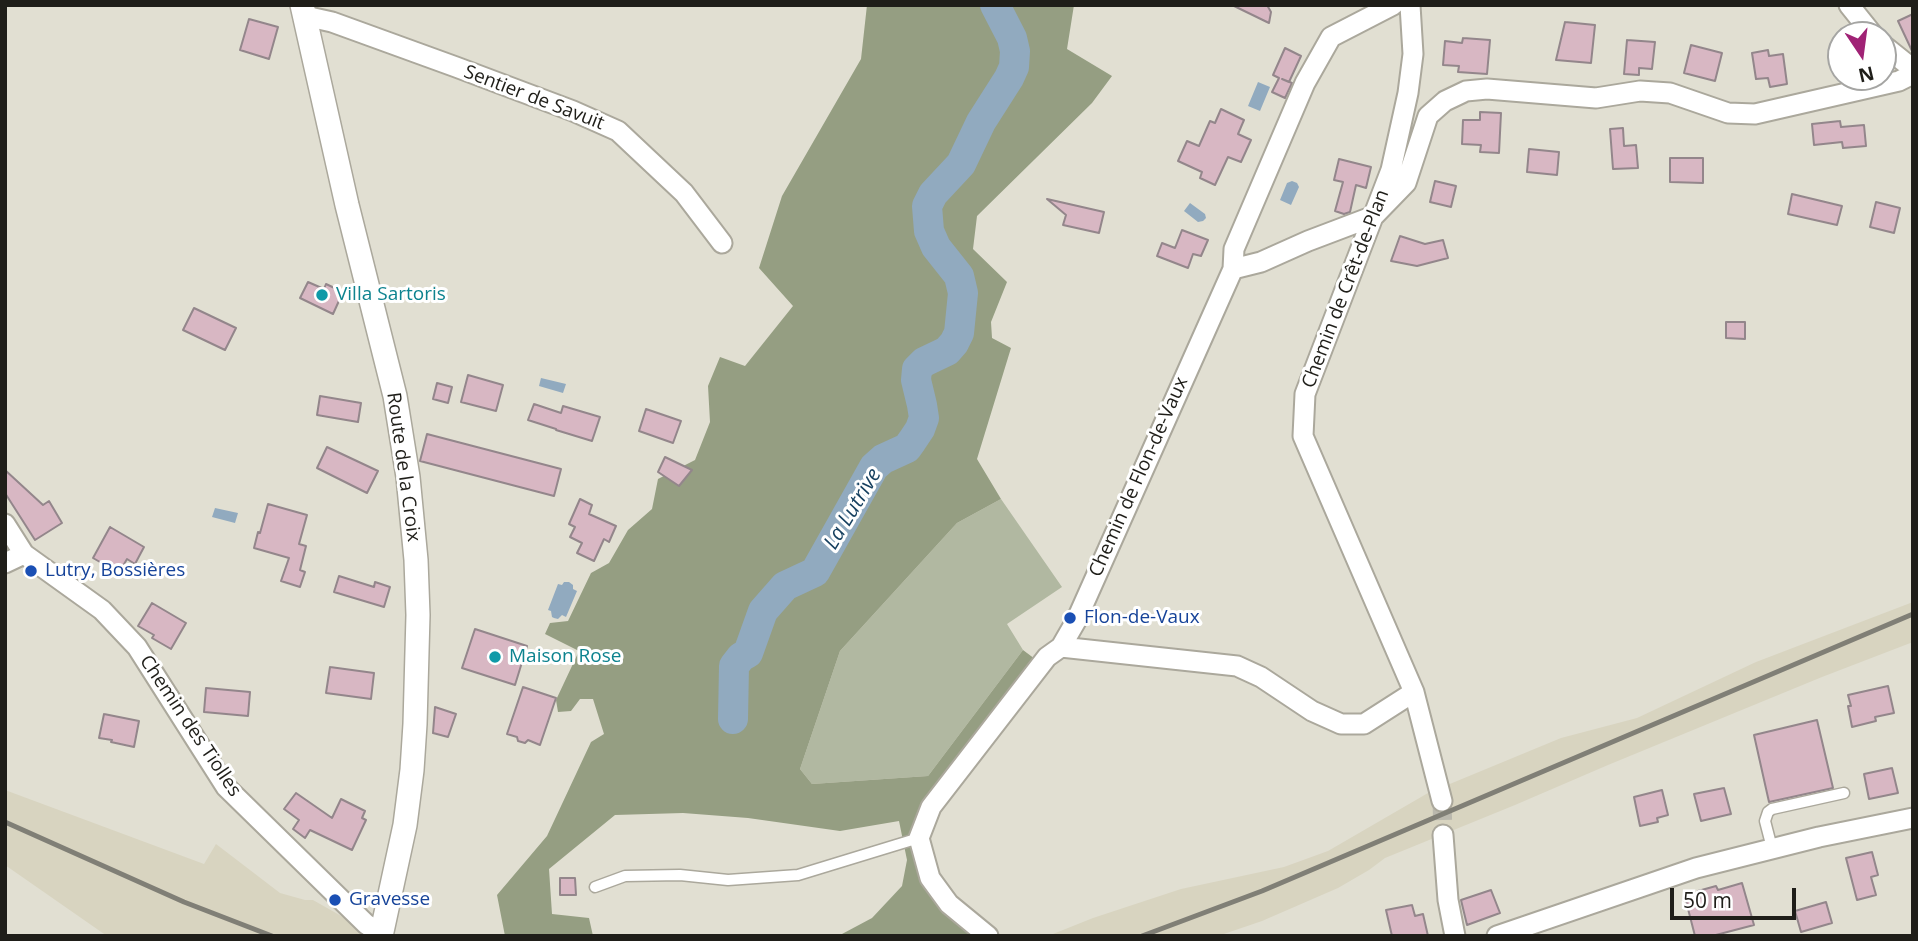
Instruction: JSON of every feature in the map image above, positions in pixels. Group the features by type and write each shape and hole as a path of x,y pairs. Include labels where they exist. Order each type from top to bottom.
{"street":[{"name":"Chemin de Flon-de-Vaux","path":"919,838 931,807 1047,657 1061,647 1076,621 1233,269 1234,249 1305,83 1331,37 1393,5"},
{"name":"Chemin de Crêt-de-Plan","path":"1409,5 1413,54 1408,93 1391,170 1305,394 1303,436 1414,692 1442,801"},
{"path":"1849,5 1862,21"},
{"name":"Sentier de Savuit","path":"303,11 573,111 618,131 684,193 722,243"},
{"name":"Route de la Croix","path":"303,11 347,205 395,396 408,477 416,560 418,627 412,770 405,825 381,935"},
{"path":"1897,56 1913,69"},
{"path":"1233,269 1261,262 1374,216 1406,183 1429,116 1445,101 1465,91 1487,89 1596,98 1640,91 1670,93 1728,113 1755,114 1899,81 1913,74"},
{"path":"5,524 24,554 5,564"},
{"name":"Chemin des Tiolles","path":"24,554 102,610 137,647 226,787 361,919 381,935"},
{"path":"1061,647 1237,666 1261,677 1312,711 1341,724 1364,724 1414,692"},
{"path":"1497,936 1662,879 1772,848 1913,818"},
{"path":"1443,835 1448,900 1455,936"},
{"path":"919,838 930,878 949,904 988,936"}],"lane":[{"path":"1772,848 1765,821 1768,811 1844,793"},
{"path":"595,887 625,876 680,875 728,880 798,875 919,838"}],"shaded area":[{"path":"1913,602 1913,642 1385,858 1338,888 1262,921 1218,936 1048,936 1181,889 1284,867 1328,851 1428,793 1561,738 1637,718 1756,662"},
{"path":"5,790 204,864 216,844 280,893 313,900 350,921 363,936 107,936 5,865"}],"green space":[{"path":"867,5 1074,5 1067,49 1112,76 1092,103 977,216 973,249 1007,282 991,322 992,338 1011,348 977,459 1001,499 957,523 840,651 800,769 812,784 928,776 1023,650 1035,659 919,838 930,878 988,936 834,936 872,918 902,886 907,860 899,821 840,831 748,818 683,813 615,815 549,869 552,914 589,918 593,936 505,936 497,895 547,836 591,742 604,734 593,699 580,699 571,711 558,712 556,700 579,651 545,634 550,623 568,621 591,573 609,563 628,530 652,509 658,479 695,460 710,422 708,386 720,357 745,366 793,306 759,268 782,196 861,59"},
{"path":"1001,499 1062,587 1007,624 1023,650 928,776 812,784 800,769 840,651 957,523"}],"water":[{"path":"1258,82 1270,87 1260,111 1248,106"},
{"path":"1292,181 1299,187 1291,205 1280,200 1287,183"},
{"path":"1190,203 1205,214 1203,221 1198,222 1184,211"},
{"path":"541,378 566,384 563,393 539,386"},
{"path":"215,508 238,513 235,523 212,517"},
{"path":"569,582 577,591 566,617 562,615 558,619 552,617 551,611 548,610 558,584 562,585"}],"building":[{"path":"1232,5 1267,5 1271,12 1269,23"},
{"path":"1913,14 1913,53 1898,21"},
{"path":"249,19 278,27 269,59 240,50"},
{"path":"1565,22 1595,25 1591,63 1556,60"},
{"path":"1463,38 1490,40 1487,74 1458,72 1459,66 1443,65 1445,41 1462,43"},
{"path":"1627,40 1655,42 1652,69 1639,68 1639,75 1624,74"},
{"path":"1691,45 1722,53 1715,81 1684,73"},
{"path":"1285,48 1301,56 1285,98 1272,92 1279,78 1273,75"},
{"path":"1768,50 1769,56 1783,54 1787,84 1770,87 1768,78 1756,79 1752,53"},
{"path":"1221,109 1244,120 1238,134 1251,140 1241,162 1228,157 1215,185 1200,178 1202,172 1178,161 1187,141 1199,146 1210,121 1215,123"},
{"path":"1480,112 1501,113 1499,153 1480,152 1481,145 1462,144 1463,120 1480,120"},
{"path":"1840,121 1841,127 1864,125 1866,146 1843,148 1842,142 1814,145 1812,124"},
{"path":"1623,128 1624,146 1636,145 1638,168 1613,169 1610,129"},
{"path":"1529,149 1559,152 1557,175 1527,172"},
{"path":"1670,158 1703,158 1703,183 1670,182"},
{"path":"1339,159 1371,167 1366,188 1356,185 1350,212 1344,214 1335,211 1343,182 1334,180"},
{"path":"1435,181 1456,186 1451,207 1430,202"},
{"path":"1792,194 1842,206 1837,225 1788,214"},
{"path":"1047,199 1104,212 1099,233 1063,225 1066,215"},
{"path":"1876,202 1900,208 1894,233 1870,227"},
{"path":"1182,230 1208,240 1201,256 1193,254 1188,268 1157,256 1162,243 1175,248"},
{"path":"1400,236 1425,244 1443,240 1448,258 1417,266 1391,261"},
{"name":"Villa Sartoris","path":"308,282 324,289 326,284 343,292 333,314 300,298"},
{"path":"194,308 236,328 225,350 183,330"},
{"path":"1726,322 1745,322 1745,339 1726,338"},
{"path":"468,375 503,385 496,411 461,402"},
{"path":"437,383 452,387 448,403 433,399"},
{"path":"320,396 361,403 358,422 317,415"},
{"path":"534,404 561,413 563,406 600,417 592,441 528,420"},
{"path":"646,409 681,421 673,443 639,431"},
{"path":"427,434 561,469 554,496 420,461"},
{"path":"327,447 378,471 367,493 317,468"},
{"path":"665,457 692,470 679,486 658,472"},
{"path":"5,470 43,505 49,501 62,523 35,540 5,493"},
{"path":"580,499 592,505 589,514 616,526 609,542 604,539 594,561 577,553 582,543 570,537 575,527 569,524"},
{"path":"268,504 307,515 299,544 306,546 300,570 305,572 300,587 281,581 289,558 254,548"},
{"path":"110,527 144,547 135,564 127,559 119,573 93,558"},
{"path":"339,576 374,587 375,582 390,587 384,607 334,592"},
{"path":"152,603 186,623 171,649 138,626"},
{"name":"Maison Rose","path":"475,629 527,646 515,685 462,668"},
{"path":"330,667 374,673 371,699 326,693"},
{"path":"1888,686 1894,713 1875,717 1876,721 1852,727 1848,695"},
{"path":"523,687 556,698 540,745 528,740 525,743 518,741 517,737 507,734"},
{"path":"206,688 250,692 248,716 204,712"},
{"path":"435,707 456,714 448,737 433,733"},
{"path":"104,714 139,721 134,747 99,738"},
{"path":"1817,720 1833,788 1769,802 1754,735"},
{"path":"1892,768 1898,793 1869,799 1864,774"},
{"path":"1724,788 1731,814 1701,821 1694,794"},
{"path":"1662,790 1668,815 1657,818 1658,822 1640,826 1634,797"},
{"path":"296,793 332,818 341,799 365,811 362,818 366,820 352,850 310,830 305,838 293,829 299,820 284,809"},
{"path":"1872,852 1878,875 1871,877 1876,895 1857,900 1846,858"},
{"path":"560,878 575,878 576,895 560,895"},
{"path":"1742,883 1754,925 1712,936 1695,936 1686,901 1700,898 1698,891 1716,886 1718,890"},
{"path":"1491,890 1500,913 1467,925 1461,900"},
{"path":"1826,902 1832,923 1801,932 1795,911"},
{"path":"1412,905 1415,916 1423,914 1428,936 1392,936 1386,910"}],"waterway":[{"name":"La Lutrive","path":"733,719 734,666 748,653 763,611 785,586 815,572 874,467 883,459 907,448 912,441 924,418 916,380 917,369 924,362 947,351 959,333 963,293 959,276 936,247 929,231 927,206 933,194 961,164 981,122 1014,67 1012,38 995,5"}],"tunnel":[{"path":"1442,801 1443,835"}],"railway":[{"path":"1142,936 1262,891 1913,614"},
{"path":"5,822 184,902 272,936"}],"place":[{"name":"Villa Sartoris","path":"322,295"},
{"name":"Lutry, Bossières","path":"31,571"},
{"name":"Flon-de-Vaux","path":"1070,618"},
{"name":"Maison Rose","path":"495,657"},
{"name":"Gravesse","path":"335,900"}]}
